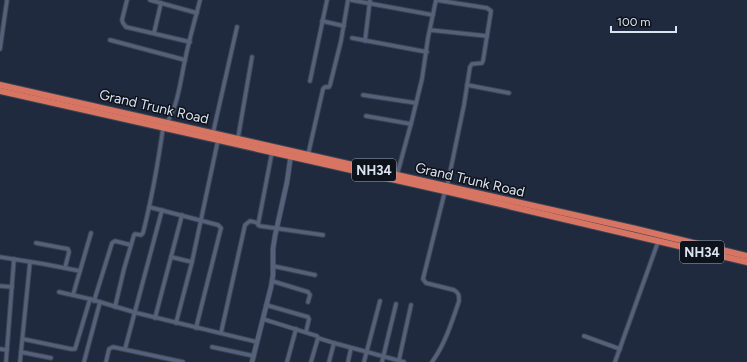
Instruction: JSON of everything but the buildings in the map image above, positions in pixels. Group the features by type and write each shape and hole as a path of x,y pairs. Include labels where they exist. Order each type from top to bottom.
{"highway":[{"name":"Grand Trunk Road","path":"0,85 165,125 218,140 272,152 308,155 396,178"},
{"name":"Grand Trunk Road","path":"0,91 165,125 238,138 292,153 396,178 636,229 747,256"},
{"name":"Grand Trunk Road","path":"455,191 658,242 747,262"}],"street":[{"path":"0,49 7,0"},
{"path":"127,0 122,20 126,27 190,42"},
{"path":"150,0 197,13"},
{"path":"115,307 124,269 135,234 141,235 143,233 165,125 173,110 200,0"},
{"path":"310,81 327,0"},
{"path":"308,155 323,90 325,87 329,87 330,85 340,47 348,0"},
{"path":"351,0 370,2 433,15"},
{"path":"396,178 422,79 436,0 489,8 491,12 483,62 480,64 474,63 471,65 455,150 423,279 426,283 457,291 459,297 449,329 432,362"},
{"path":"365,41 370,2"},
{"path":"154,33 161,3"},
{"path":"322,21 344,26"},
{"path":"213,133 237,27"},
{"path":"430,30 487,36"},
{"path":"352,38 427,52"},
{"path":"110,40 185,60"},
{"path":"238,138 252,57"},
{"path":"467,85 509,93"},
{"path":"364,95 416,103"},
{"path":"366,116 411,124"},
{"path":"176,323 192,262 218,140"},
{"path":"258,223 272,152"},
{"path":"252,362 272,281 273,249 276,228 292,153"},
{"path":"149,207 218,225 221,228 196,328"},
{"path":"125,350 162,210"},
{"path":"155,318 182,215"},
{"path":"221,333 245,225 248,222 258,223 260,226 323,235"},
{"path":"73,295 91,233"},
{"path":"23,339 75,349 112,243 115,241 131,245"},
{"path":"615,362 658,242"},
{"path":"36,243 69,250 64,268"},
{"path":"0,257 80,271"},
{"path":"171,257 192,262"},
{"path":"6,362 14,259"},
{"path":"20,362 30,262"},
{"path":"273,266 315,275"},
{"path":"272,281 308,292 310,295 308,302"},
{"path":"0,286 12,287"},
{"path":"59,292 100,302 135,313 257,342"},
{"path":"364,362 380,301"},
{"path":"84,362 100,302"},
{"path":"382,362 396,304"},
{"path":"266,305 308,317 309,319 306,332"},
{"path":"399,360 411,305"},
{"path":"263,319 316,335 318,338 334,343 404,362"},
{"path":"287,362 296,329"},
{"path":"584,336 620,349"},
{"path":"311,362 318,338"},
{"path":"329,362 334,343"},
{"path":"106,362 109,349 116,347 182,362"},
{"path":"212,347 254,356"},
{"path":"348,362 351,348"},
{"path":"0,349 7,350"},
{"path":"21,352 51,358"}]}
